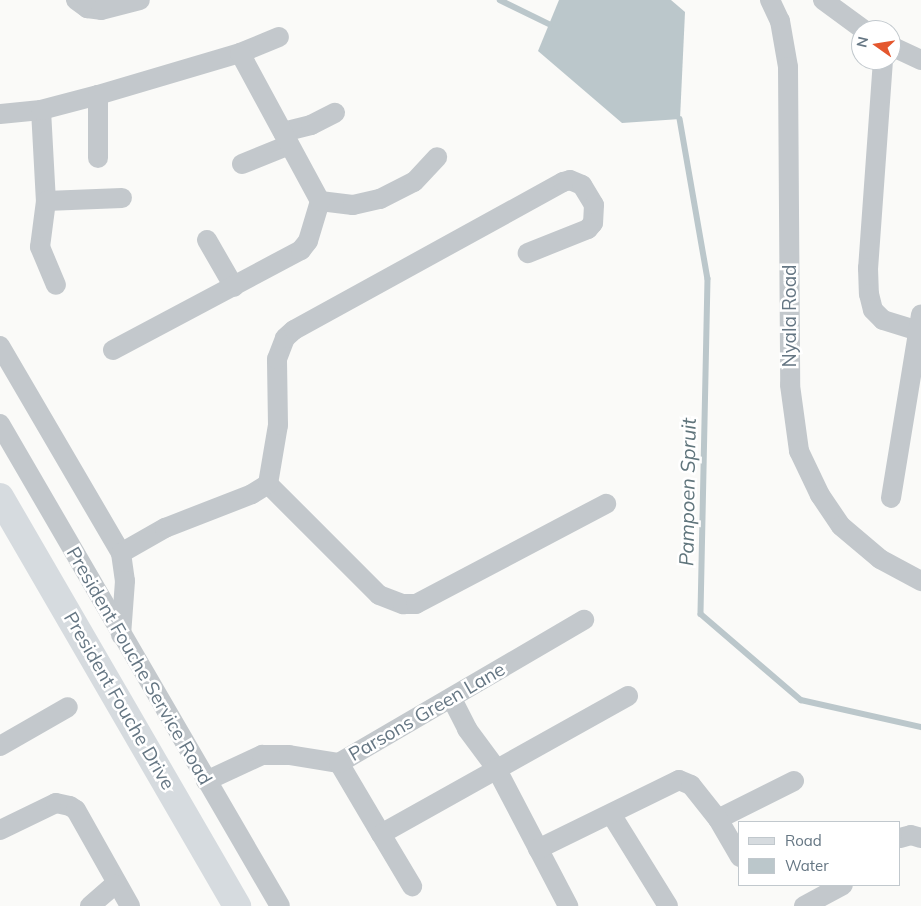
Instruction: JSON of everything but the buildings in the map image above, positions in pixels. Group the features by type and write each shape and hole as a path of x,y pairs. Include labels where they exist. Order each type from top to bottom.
{"street":[{"path":"76,0 87,8 101,10 140,0"},
{"name":"Nyala Road","path":"770,0 780,21 788,67 790,385 799,451 820,495 841,526 880,559 921,581"},
{"path":"823,0 841,7 854,20"},
{"path":"0,114 41,110 98,95 240,53 279,37"},
{"path":"901,51 921,60"},
{"path":"113,350 301,250 308,241 320,201 240,53"},
{"path":"882,70 868,268 869,294 873,310 883,320 919,322 891,498"},
{"path":"98,95 98,158"},
{"path":"41,110 46,202 40,247 56,285"},
{"path":"242,164 335,113"},
{"path":"320,201 353,205 380,199 414,182 437,157"},
{"path":"121,553 165,528 252,494 268,484 278,425 277,360 285,338 294,330 563,182 570,180 582,185 594,205 593,223 588,229 528,253"},
{"path":"46,202 122,198"},
{"path":"207,240 234,287"},
{"path":"0,346 121,553 125,580 121,635"},
{"name":"President Fouche Service Road","path":"0,424 280,906"},
{"path":"268,484 379,595 403,604 416,604 606,504"},
{"name":"President Fouche Drive","path":"0,497 237,906"},
{"name":"Parsons Green Lane","path":"206,781 262,755 289,755 339,763 452,699 584,620"},
{"path":"381,834 496,768 628,696"},
{"path":"452,699 467,729 496,768 568,906"},
{"path":"0,746 68,706"},
{"path":"339,763 412,886"},
{"path":"538,850 679,780 691,786 718,819 738,854"},
{"path":"718,819 794,781"},
{"path":"0,830 56,803 70,806 76,810 115,884 130,906"},
{"path":"612,814 668,906"},
{"path":"901,838 911,835 921,838"},
{"path":"90,906 115,884"},
{"path":"804,906 841,886"}],"water":[{"path":"559,0 671,0 685,12 680,119 622,123 538,51"}],"waterway":[{"name":"Pampoen Spruit","path":"500,0 549,24"},
{"name":"Pampoen Spruit","path":"680,119 708,279 701,614 801,700 921,727"}]}
